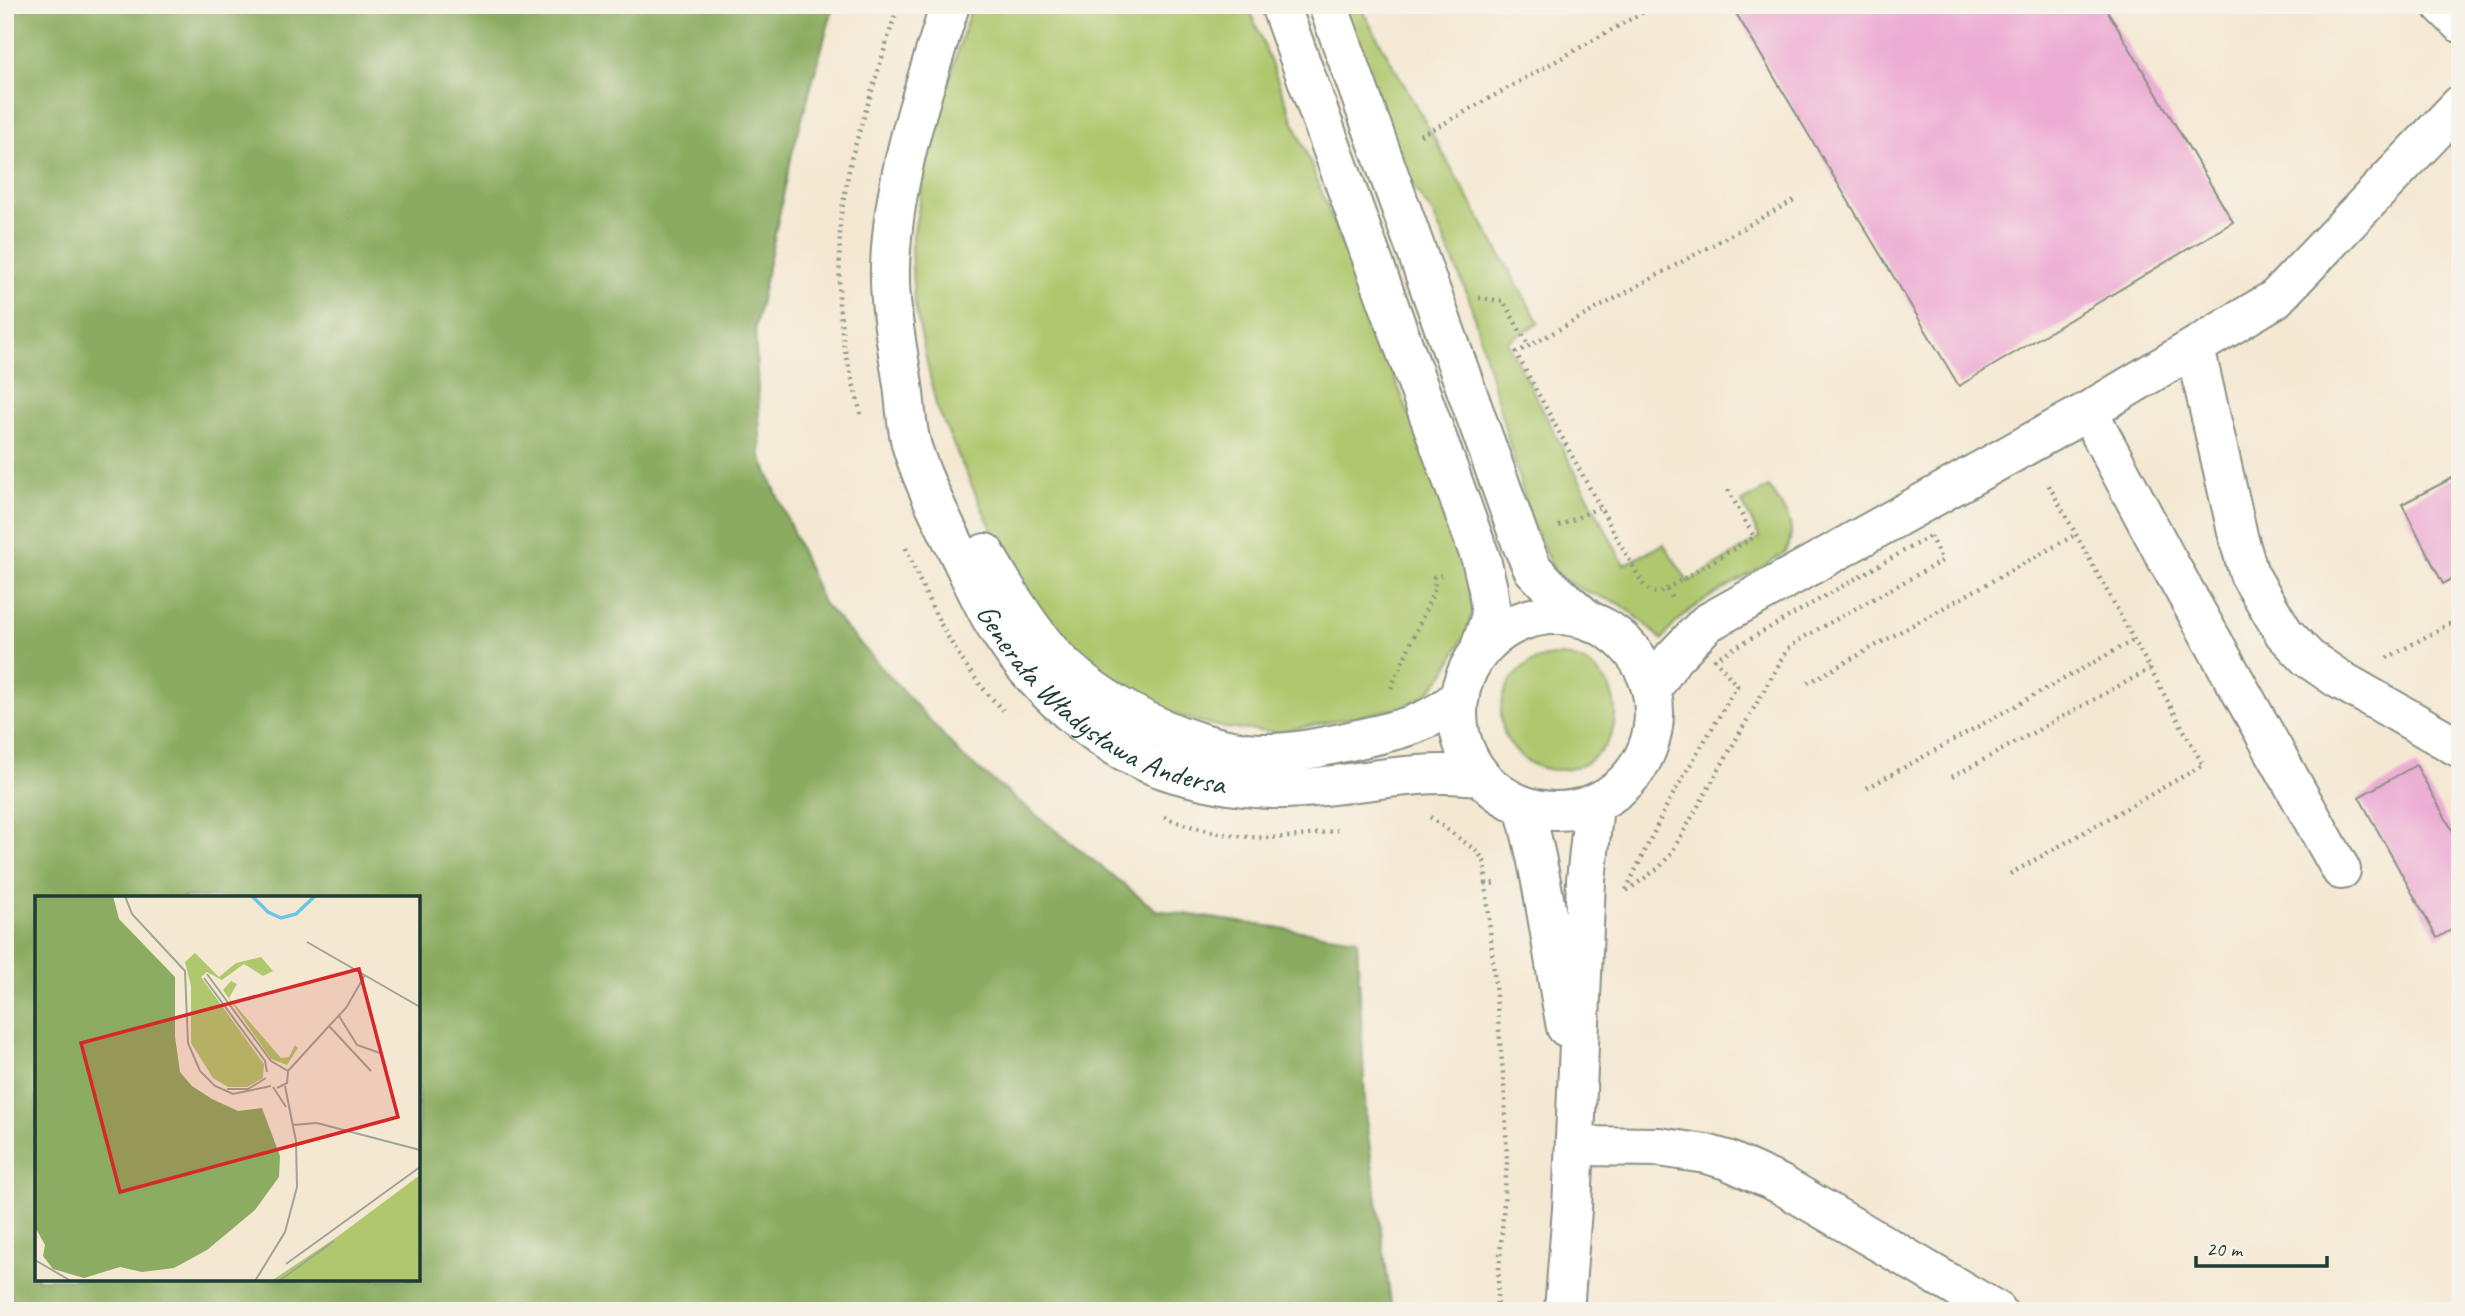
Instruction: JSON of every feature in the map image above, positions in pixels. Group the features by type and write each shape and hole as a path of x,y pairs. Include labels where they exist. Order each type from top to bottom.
{"street":[{"name":"Generała Władysława Andersa","path":"950,5 906,149 896,200 890,269 894,341 912,448 929,492 992,620 1014,652 1040,682 1087,726 1111,742 1158,766 1199,779 1236,786 1285,789 1313,788 1423,773 1477,776"},
{"path":"1280,5 1481,559 1491,617 1479,651 1464,677 1458,725 1462,744 1477,776 1502,797 1524,807 1559,812 1594,805 1619,789 1639,767 1651,740 1655,710 1652,689 1635,654 1614,634 1588,620 1533,569 1328,5"},
{"path":"2442,5 2460,23"},
{"path":"1652,689 1673,658 1707,623 2088,411 2275,299 2460,106"},
{"path":"2195,348 2249,573 2284,633 2308,658 2337,678 2458,747"},
{"name":"Generała Władysława Andersa","path":"901,370 968,519 1006,591 1058,659 1091,688 1137,717 1167,730 1219,746 1257,753 1279,753 1324,747 1412,725 1448,708 1460,696"},
{"path":"2088,411 2165,556 2341,870"},
{"path":"1479,651 1501,631 1528,618 1558,615 1588,620"},
{"path":"1563,1311 1576,1146 1576,1084 1585,949 1586,880 1594,805"},
{"path":"1524,807 1537,854 1539,880 1576,1084"},
{"path":"1576,1146 1659,1147 1727,1160 1780,1184 1997,1311"}],"path":[{"path":"1447,122 1656,5"},
{"path":"1600,508 1516,353 1796,199"},
{"path":"1476,297 1503,301 1529,346"},
{"path":"2010,874 2203,765 2075,535 2020,448"},
{"path":"1666,589 1754,537 1727,488"},
{"path":"1808,683 2075,535"},
{"path":"1930,536 1942,561 1802,638 1787,650 1672,852 1660,867 1625,892 1668,803 1737,685 1715,659 1930,536"},
{"path":"2384,660 2460,618"},
{"path":"1867,788 2134,640"},
{"path":"1952,777 2150,669"},
{"path":"1496,1311 1507,1162 1505,1096 1486,884 1539,880"}],"green space":[{"path":"5,5 834,5 792,154 755,328 761,457 823,603 963,757 1156,910 1357,939 1366,1120 1392,1311 5,1311"},
{"path":"972,5 1248,5 1460,544 1473,611 1466,633 1443,676 1428,693 1401,708 1279,732 1225,728 1181,717 1126,692 1072,652 1018,586 936,405 914,301 911,247 934,128"},
{"path":"1342,5 1359,5 1539,323 1507,342 1624,565 1664,544 1688,582 1760,538 1742,502 1769,487 1788,518 1791,534 1785,552 1703,601 1674,625 1662,640 1620,604 1578,588 1556,575 1531,522 1469,298 1433,214 1407,179"},
{"path":"1558,656 1580,661 1598,673 1610,691 1615,713 1610,735 1598,753 1580,765 1558,770 1536,765 1518,753 1506,735 1501,713 1506,691 1518,673 1536,661"}],"building":[{"path":"1731,5 2104,5 2233,222 1959,386"},
{"path":"2460,474 2460,575 2443,584 2402,504"},
{"path":"2416,765 2460,844 2460,925 2437,938 2359,797"}]}
